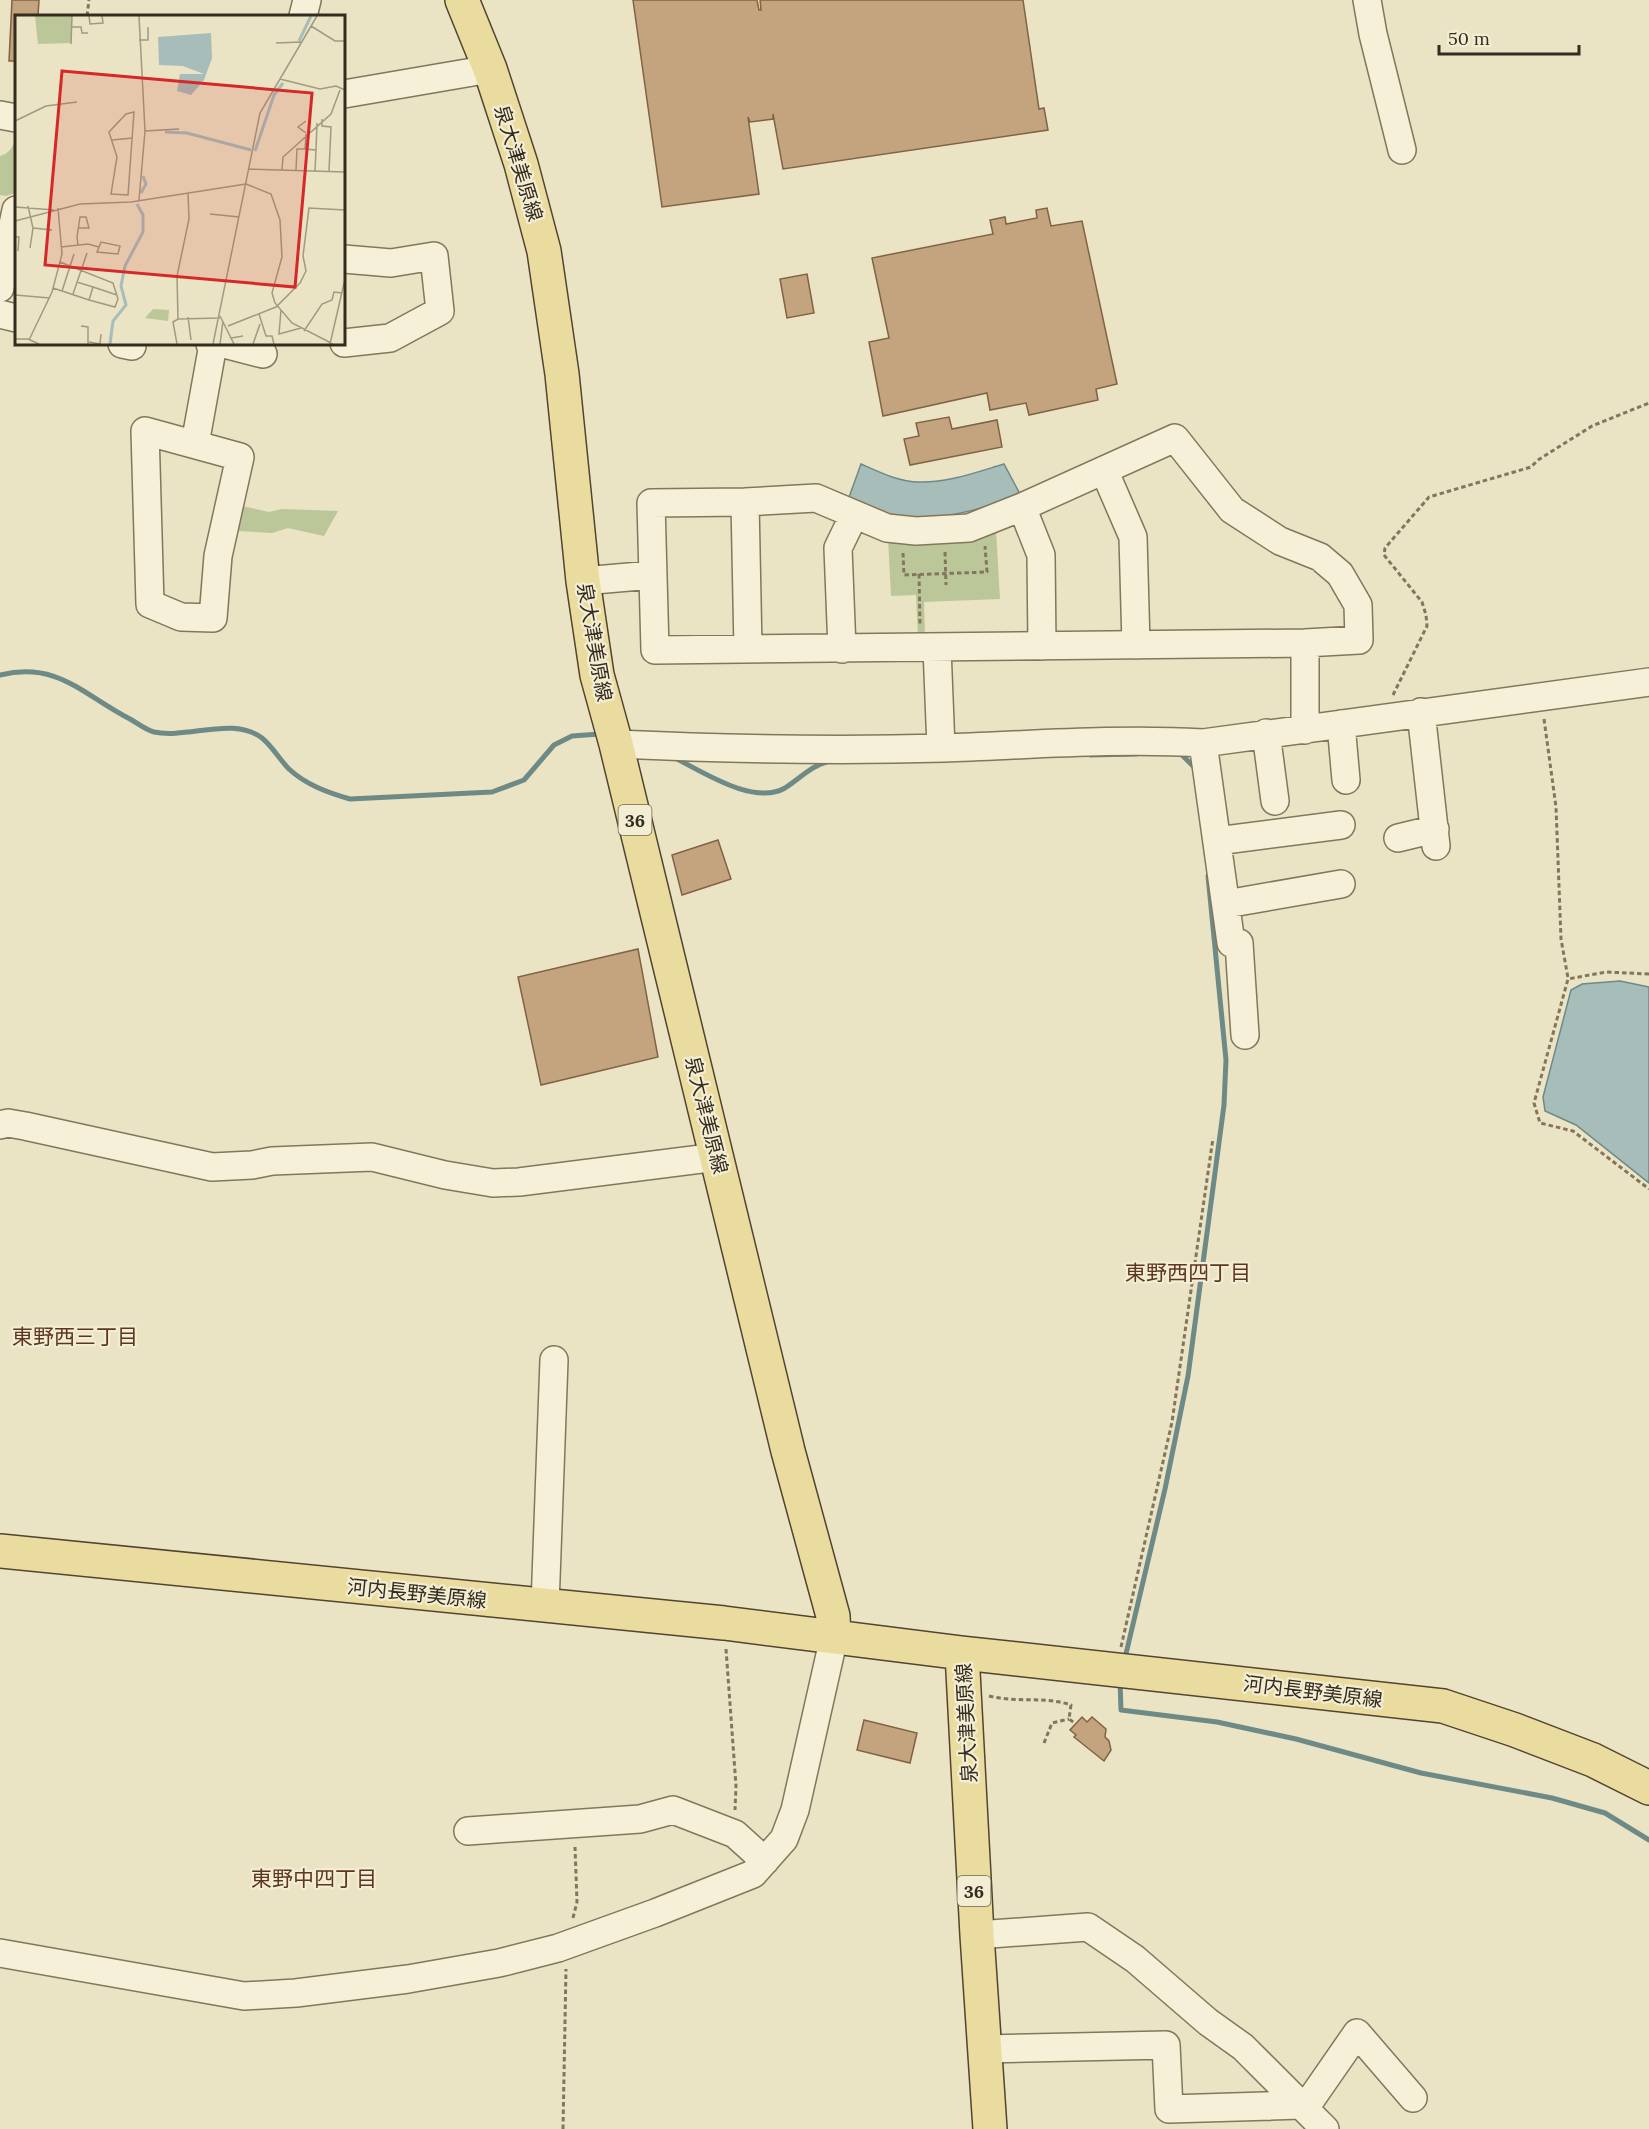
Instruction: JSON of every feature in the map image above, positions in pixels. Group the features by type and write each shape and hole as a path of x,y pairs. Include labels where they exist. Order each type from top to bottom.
{"main road":[{"name":"泉大津美原線","path":"462,0 476,16 489,69 521,164 544,251 562,374 583,581 597,675 616,744 788,1451 833,1616 834,1637 962,1653 990,2129"},
{"name":"河内長野美原線","path":"0,1551 724,1623 834,1637"},
{"name":"河内長野美原線","path":"962,1653 1443,1706 1515,1730 1593,1760 1649,1788"}],"street":[{"path":"303,15 307,0"},
{"path":"1367,0 1373,34 1402,150"},
{"path":"345,94 489,69"},
{"path":"0,115 15,118"},
{"path":"0,288 12,213"},
{"path":"345,259 391,263 434,256 440,311 390,338 345,344"},
{"path":"0,314 15,318"},
{"path":"195,444 212,350 210,345"},
{"path":"228,345 262,354"},
{"path":"145,431 195,444 240,457 218,556 213,618 181,617 150,604 145,431"},
{"path":"1175,438 1232,510 1280,541 1320,557 1341,574 1358,605 1359,640 1305,643 655,650 651,503 745,502 816,498 887,528 901,530 969,528 1022,507 1175,438"},
{"path":"1104,470 1133,537 1136,645"},
{"path":"745,502 748,649"},
{"path":"1022,507 1041,555 1042,646"},
{"path":"842,648 838,548 854,515"},
{"path":"583,581 652,574"},
{"path":"1305,643 1305,730"},
{"path":"929,647 941,748"},
{"path":"616,744 750,750 1203,742 1649,682"},
{"path":"1398,838 1435,838 1420,712"},
{"path":"1341,724 1346,780"},
{"path":"1266,734 1275,801"},
{"path":"1203,742 1231,943 1239,943 1245,1035"},
{"path":"1217,841 1341,825"},
{"path":"1226,904 1341,885"},
{"path":"0,1125 8,1123 25,1126 212,1167 252,1165 272,1161 372,1157 445,1175 493,1183 519,1182 717,1157"},
{"path":"545,1606 554,1360"},
{"path":"0,1953 244,1996 296,1993 408,1979 499,1963 567,1945 724,1886 753,1874 784,1839 795,1810 834,1637"},
{"path":"468,1831 639,1819 673,1810 735,1834 765,1861"},
{"path":"977,1935 1088,1927 1135,1959 1208,2022 1243,2048 1325,2129"},
{"path":"984,2049 1166,2045 1170,2119 1303,2107 1358,2033 1413,2098"}],"path":[{"path":"87,15 89,0"},
{"path":"1382,718 1427,626 1422,602 1384,555 1385,548 1429,497 1531,467 1538,460 1592,426 1649,403"},
{"path":"901,530 904,575 987,572 984,523"},
{"path":"944,530 946,585"},
{"path":"919,573 929,647"},
{"path":"1541,696 1556,807 1561,939 1568,979 1534,1104 1540,1123 1573,1131 1649,1189"},
{"path":"1568,979 1606,972 1649,975"},
{"path":"1116,1669 1172,1422 1213,1138"},
{"path":"724,1623 736,1786 735,1834"},
{"path":"964,1689 1002,1699 1063,1702 1071,1705 1069,1719"},
{"path":"1044,1743 1052,1723 1069,1719 1076,1724"},
{"path":"563,2129 567,1945 577,1902 574,1822"}],"green space":[{"path":"15,140 15,193 0,195 0,156 11,149"},
{"path":"242,506 269,512 282,509 338,511 324,536 288,528 272,533 238,531"},
{"path":"996,530 1000,599 924,602 925,637 918,637 916,595 891,596 888,538"}],"water":[{"path":"861,464 912,482 930,482 952,479 1004,464 1020,494 955,514 937,517 903,517 883,513 848,500"},
{"path":"1620,981 1649,987 1649,1183 1576,1125 1545,1111 1543,1097 1571,990 1582,984"}],"building":[{"path":"12,0 39,0 38,15 15,15 15,61 9,61"},
{"path":"633,0 757,0 759,10 761,10 760,0 1023,0 1039,109 1044,108 1048,130 783,169 773,114 773,119 750,122 748,117 759,194 662,207"},
{"path":"1047,208 1051,226 1082,221 1117,384 1096,389 1098,400 1029,415 1026,403 990,410 987,393 883,416 869,342 889,338 872,258 993,234 990,220 1005,217 1006,224 1037,218 1036,210"},
{"path":"807,274 814,313 787,318 780,279"},
{"path":"949,417 952,429 997,420 1002,447 910,465 904,439 919,436 916,423"},
{"path":"718,840 731,879 682,895 672,855"},
{"path":"638,949 658,1057 541,1085 518,977"},
{"path":"1082,1717 1087,1722 1092,1717 1106,1729 1105,1737 1109,1741 1111,1750 1104,1761 1074,1737 1076,1735 1070,1730"},
{"path":"864,1720 917,1733 910,1763 857,1750"}],"waterway":[{"path":"0,675 20,672 54,676 154,732 181,733 224,728 250,732 266,741 289,769 303,780 350,799 492,792 524,780 554,745 572,736 600,734"},
{"path":"1179,752 1196,769"},
{"path":"1090,755 1137,754"},
{"path":"675,758 729,785 759,793 785,788 822,763 829,761"},
{"path":"1125,1658 1165,1489 1188,1376 1224,1105 1226,1060 1208,876"},
{"path":"1120,1681 1121,1710 1217,1722 1296,1739 1421,1773 1552,1798 1605,1813 1649,1840"}],"district":[{"name":"東野西四丁目","path":"1188,1272"},
{"name":"東野西三丁目","path":"75,1336"},
{"name":"東野中四丁目","path":"314,1878"}]}
